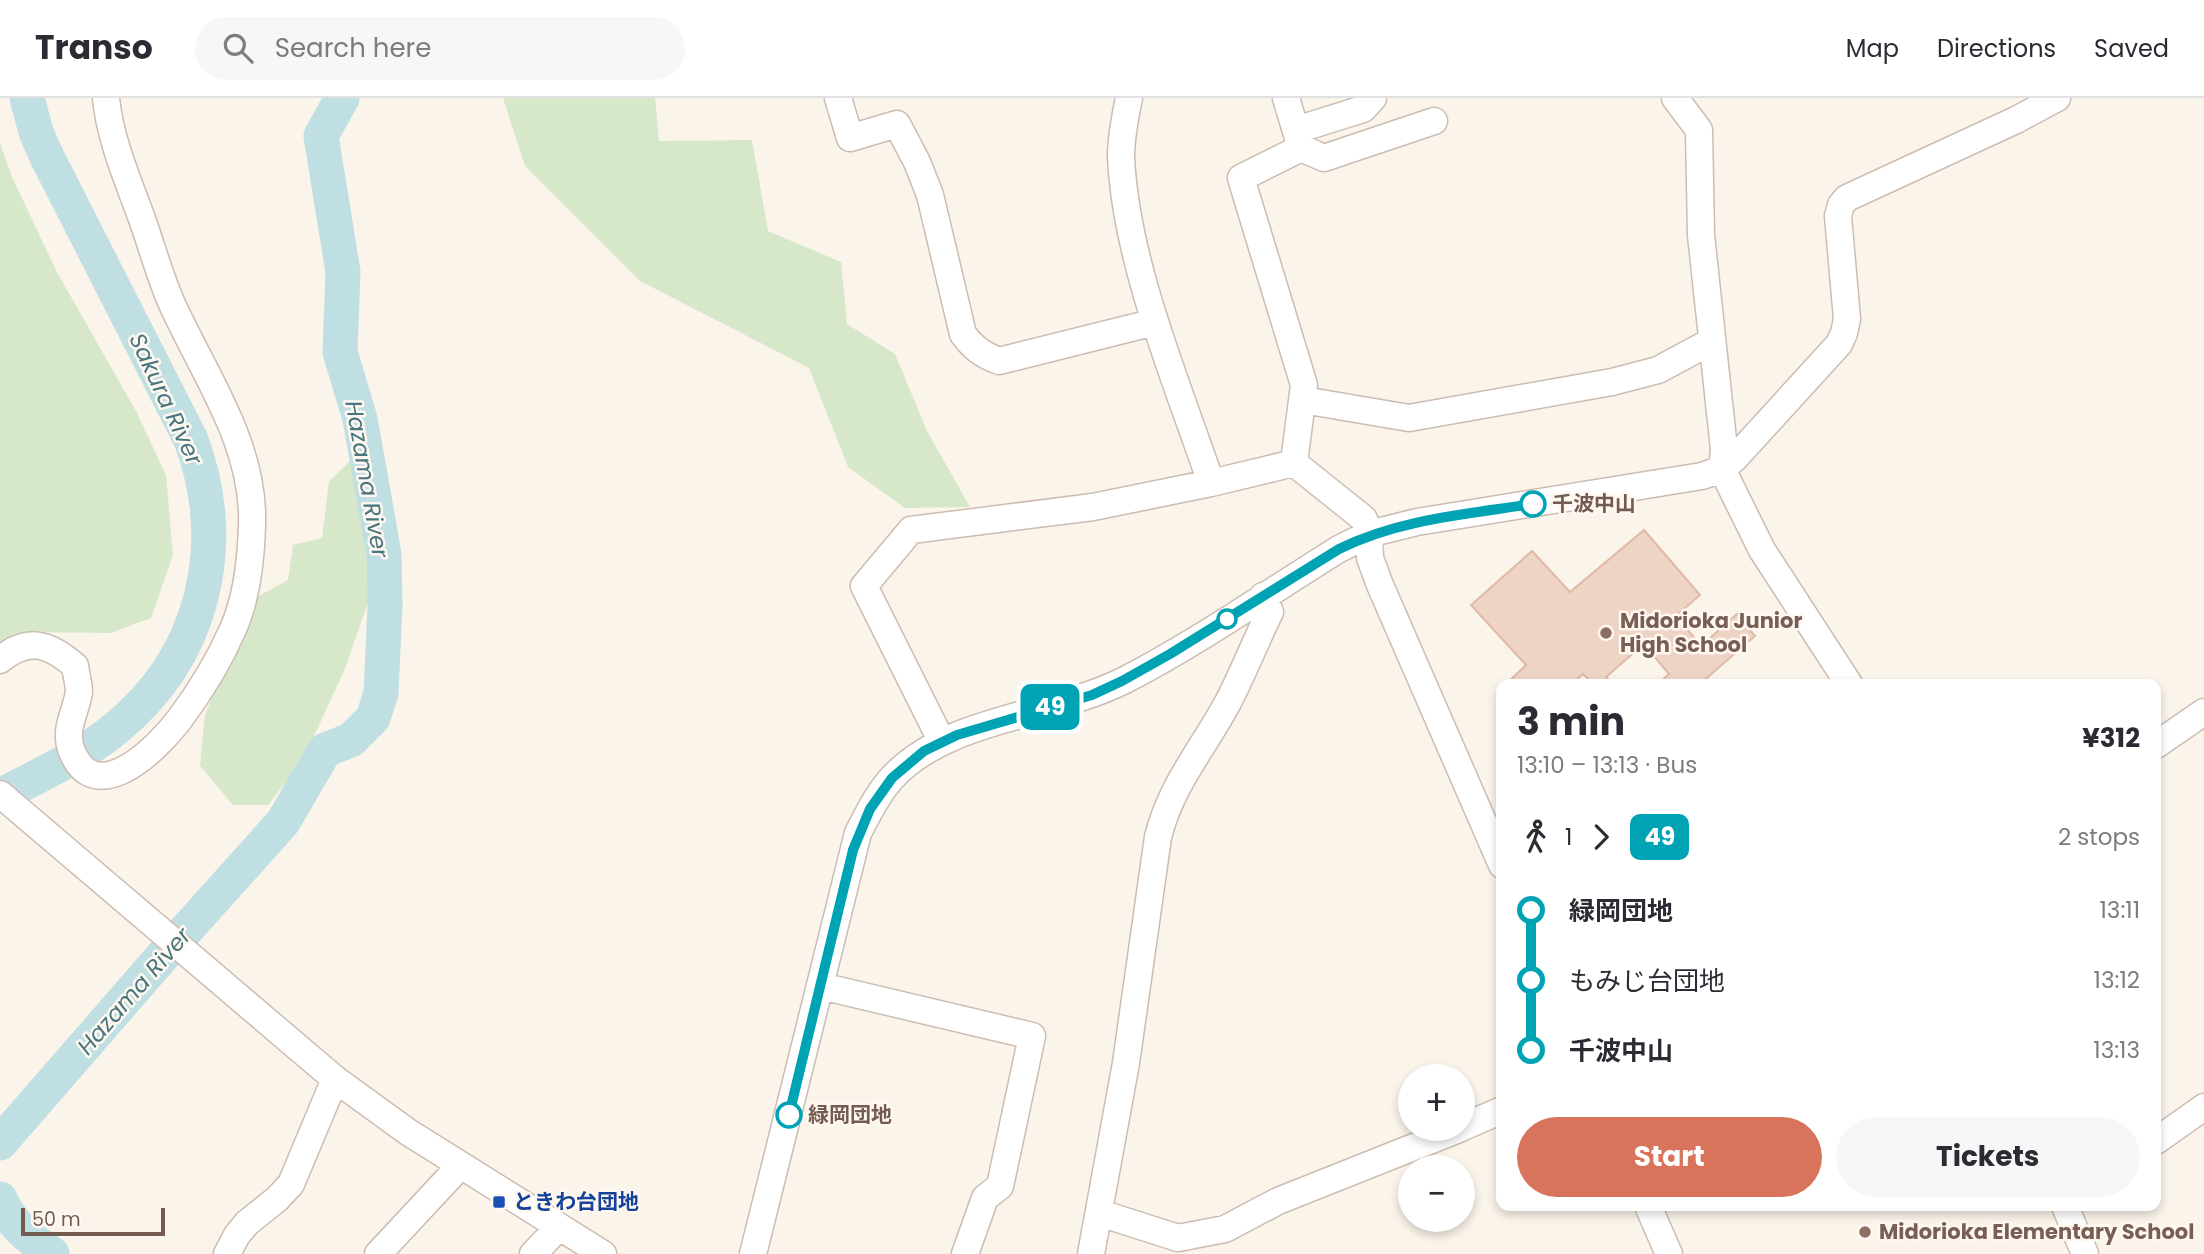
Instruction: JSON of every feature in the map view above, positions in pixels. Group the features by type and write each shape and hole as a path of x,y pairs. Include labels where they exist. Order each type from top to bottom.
{"street":[{"path":"0,660 23,647 40,645 54,649 75,666 79,691 69,721 77,759 92,776 119,773 139,760 180,719 211,672 234,627 246,587 252,524 250,493 233,428 171,302 113,137 106,98"},
{"path":"838,98 850,138 897,124 918,162 930,195 963,334 972,346 984,355 999,361 1155,323"},
{"path":"1129,98 1121,153 1124,185 1138,258 1155,323 1211,483"},
{"path":"1286,98 1299,139 1324,158 1434,121"},
{"path":"1294,463 1304,385 1241,178 1299,139 1363,109 1373,98"},
{"path":"753,1254 853,850 881,790 907,764 942,742 1092,695 1122,681 1339,549 1369,534 1417,522 1702,476 1722,469 1839,344 1847,319 1838,224 1841,205 1847,198 2016,120 2057,98"},
{"path":"1682,100 1699,130 1700,235 1724,449 1722,469 1762,550 1846,679"},
{"path":"1303,400 1409,418 1624,379 1658,370 1712,341"},
{"path":"942,742 864,586 911,530 1093,507 1294,463"},
{"path":"1294,463 1364,519 1369,534 1370,558 1380,585 1496,851"},
{"path":"1091,1254 1126,1063 1156,849 1165,811 1175,789 1227,703 1270,612 1263,596"},
{"path":"2161,742 2204,712"},
{"path":"0,794 335,1079 460,1166 603,1254"},
{"path":"821,986 1032,1036 1000,1186 985,1198 965,1254"},
{"path":"227,1254 247,1223 277,1199 290,1184 335,1079"},
{"path":"2161,1137 2204,1107"},
{"path":"1475,1122 1496,1113"},
{"path":"1100,1213 1178,1238 1224,1229 1278,1202 1429,1141"},
{"path":"378,1254 460,1166"},
{"path":"1650,1211 1669,1254"},
{"path":"2067,1211 2085,1254"},
{"path":"247,1223 249,1254"},
{"path":"533,1254 559,1227"}],"green space":[{"path":"503,98 655,98 659,141 752,140 768,231 841,262 847,324 895,354 927,431 970,507 905,508 848,467 809,368 640,281 525,166"},
{"path":"0,143 12,177 57,272 137,413 166,475 173,555 151,618 111,633 24,632 0,646"},
{"path":"351,460 377,577 344,671 302,762 268,805 233,805 200,766 205,715 251,600 288,580 293,545 322,538 329,481"}],"building":[{"path":"1644,530 1700,595 1676,616 1701,646 1737,614 1755,636 1706,679 1664,679 1669,674 1644,644 1606,677 1608,679 1588,679 1583,674 1578,679 1511,679 1526,665 1471,605 1532,551 1570,592"}],"waterway":[{"name":"Sakura River","path":"0,796 88,748 115,729 145,700 170,668 188,634 201,597 208,559 208,520 203,480 191,440 47,157 36,132 27,98"},
{"name":"Hazama River","path":"0,1143 283,822 325,750 351,740 373,718 381,693 385,606 384,554 360,419 340,352 343,272 321,136 342,98"},
{"name":"Hazama River","path":"0,1199 22,1230 52,1254"}],"bus line":[{"name":"49","path":"789,1115 858,833 881,790 907,764 924,751 957,735 1092,695 1122,681 1339,549 1369,534 1417,522 1533,504"}],"place":[{"name":"千波中山","path":"1533,504"},
{"name":"Midorioka Junior High School","path":"1606,633"},
{"name":"緑岡団地","path":"789,1115"},
{"name":"ときわ台団地","path":"499,1202"},
{"name":"Midorioka Elementary School","path":"1865,1232"}]}
